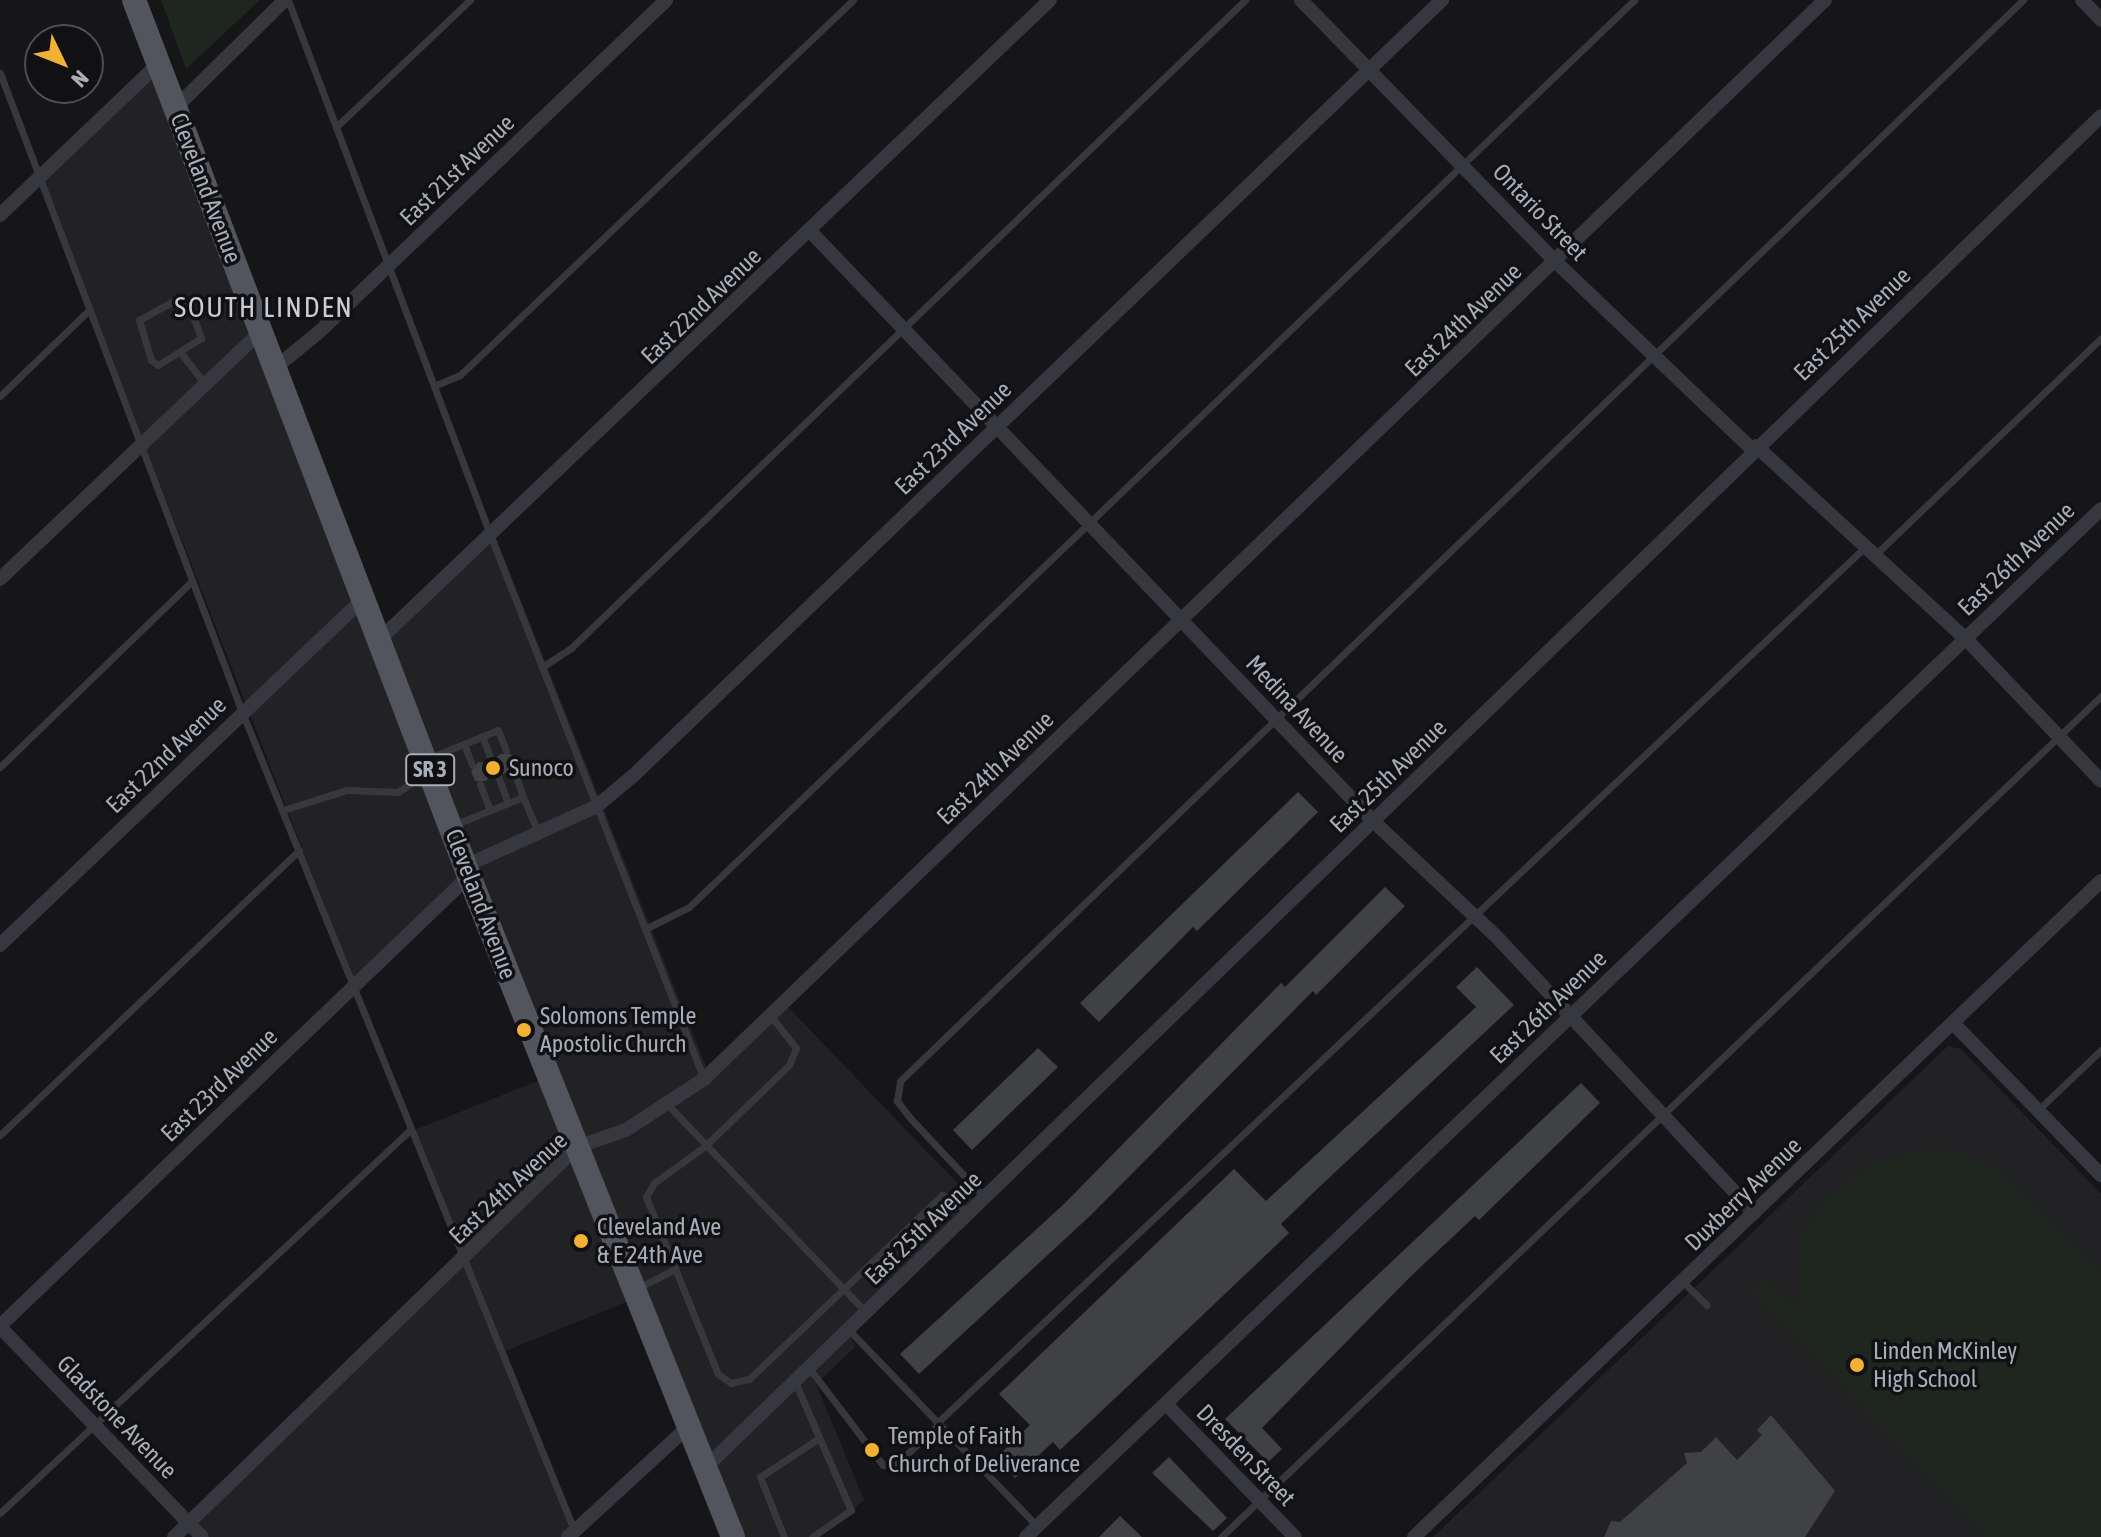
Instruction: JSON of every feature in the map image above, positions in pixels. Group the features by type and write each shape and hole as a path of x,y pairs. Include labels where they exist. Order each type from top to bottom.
{"main road":[{"name":"Cleveland Avenue","path":"134,0 467,871 733,1537"}],"street":[{"path":"175,108 286,0"},
{"name":"East 21st Avenue","path":"275,368 389,266 666,0"},
{"name":"East 22nd Avenue","path":"379,640 491,537 1050,0"},
{"name":"Ontario Street","path":"1301,0 1371,67 1555,261 1654,356 1965,638 2101,781"},
{"name":"East 23rd Avenue","path":"0,1327 355,984 467,871 597,806 1442,0"},
{"name":"East 24th Avenue","path":"174,1537 577,1147 626,1130 704,1079 1825,0"},
{"path":"2082,0 2101,20"},
{"path":"0,215 158,64"},
{"name":"East 25th Avenue","path":"705,1468 2101,116"},
{"name":"Medina Avenue","path":"810,231 1373,821 1474,915 1754,1213"},
{"path":"0,579 261,331"},
{"name":"East 26th Avenue","path":"1031,1532 2101,509"},
{"name":"East 22nd Avenue","path":"0,945 363,599"},
{"name":"Duxberry Avenue","path":"1414,1537 2101,881"},
{"path":"1954,1024 2101,1175"},
{"name":"Gladstone Avenue","path":"0,1327 202,1537"},
{"name":"Dresden Street","path":"1166,1404 1295,1537"},
{"path":"573,1535 689,1426"}],"lane":[{"path":"286,0 491,537 704,1079"},
{"path":"336,127 470,0"},
{"path":"434,386 460,375 853,0"},
{"path":"542,667 571,648 1245,0"},
{"path":"645,929 689,907 1634,0"},
{"path":"986,1199 897,1101 900,1081 2023,0"},
{"path":"0,73 242,712 355,984 410,1130 467,1256 573,1535"},
{"path":"179,298 187,301 201,334 198,342 180,352 154,363 138,324 142,316 179,298"},
{"path":"0,396 88,311"},
{"path":"809,1368 883,1465 895,1465 1474,915 2101,338"},
{"path":"180,352 204,383"},
{"path":"0,767 192,581"},
{"path":"1221,1537 1659,1113 2101,696"},
{"path":"283,810 347,790 398,792 428,766 464,744 498,730 506,751"},
{"path":"482,736 490,757"},
{"path":"464,744 472,765"},
{"path":"514,771 539,834"},
{"path":"498,776 508,803"},
{"path":"480,784 490,810"},
{"path":"451,826 523,797"},
{"path":"0,1135 299,850"},
{"path":"770,1015 793,1041 794,1057 705,1146 647,1193 718,1374 731,1383 749,1379 942,1195 970,1213"},
{"path":"2038,1110 2101,1050"},
{"path":"667,1104 867,1313"},
{"path":"0,1513 410,1130"},
{"path":"634,1290 675,1269"},
{"path":"1683,1282 1707,1305"},
{"path":"849,1330 938,1424 1031,1532"},
{"path":"795,1382 851,1510 812,1537"},
{"path":"784,1537 760,1477 819,1438"}],"shaded area":[{"path":"161,0 260,0 186,69"},
{"path":"158,62 377,642 495,535 711,1079 788,1007 982,1209 850,1337 856,1346 816,1384 864,1500 820,1537 733,1537 638,1297 503,1352 573,1537 203,1537 189,1523 464,1259 412,1131 553,1075 473,882 357,989 40,176"},
{"name":"Linden McKinley High School","path":"1948,1046 1961,1049 2101,1194 2101,1537 1433,1537"},
{"path":"1936,1149 1961,1152 2004,1171 2101,1269 2101,1537 1985,1537 1752,1292 1767,1279 1798,1310 1798,1254 1803,1233 1829,1193 1879,1159"}],"building":[{"name":"Sunoco","path":"500,754 511,754 515,765 504,774 495,770 486,781 475,781 471,771 478,762 492,763"},
{"path":"1298,792 1318,812 1197,931 1193,927 1099,1022 1080,1003"},
{"path":"1385,887 1405,906 1316,995 1313,991 1092,1214 919,1374 900,1354 1064,1204 1281,983 1285,987"},
{"path":"1477,967 1514,1005 1281,1224 1289,1233 1127,1387 1060,1450 1053,1442 1015,1478 996,1458 1030,1425 999,1394 1234,1169 1266,1201 1476,1007 1456,987"},
{"path":"1038,1048 1058,1067 972,1150 953,1130"},
{"path":"1581,1083 1600,1103 1479,1220 1475,1216 1410,1277 1262,1428 1282,1449 1268,1462 1225,1419"},
{"path":"1771,1415 1835,1491 1805,1537 1604,1537 1611,1521 1620,1522 1687,1463 1684,1453 1701,1452 1716,1437 1737,1460 1762,1435 1757,1430"},
{"path":"1169,1457 1227,1518 1213,1531 1152,1473"},
{"path":"1120,1516 1142,1537 1099,1537"}],"place":[{"name":"Sunoco","path":"493,768"},
{"name":"Solomons Temple Apostolic Church","path":"524,1030"},
{"name":"Cleveland Ave & E 24th Ave","path":"581,1241"},
{"name":"Linden McKinley High School","path":"1857,1365"},
{"name":"Temple of Faith Church of Deliverance","path":"872,1450"}],"district":[{"name":"SOUTH LINDEN","path":"264,307"}]}
